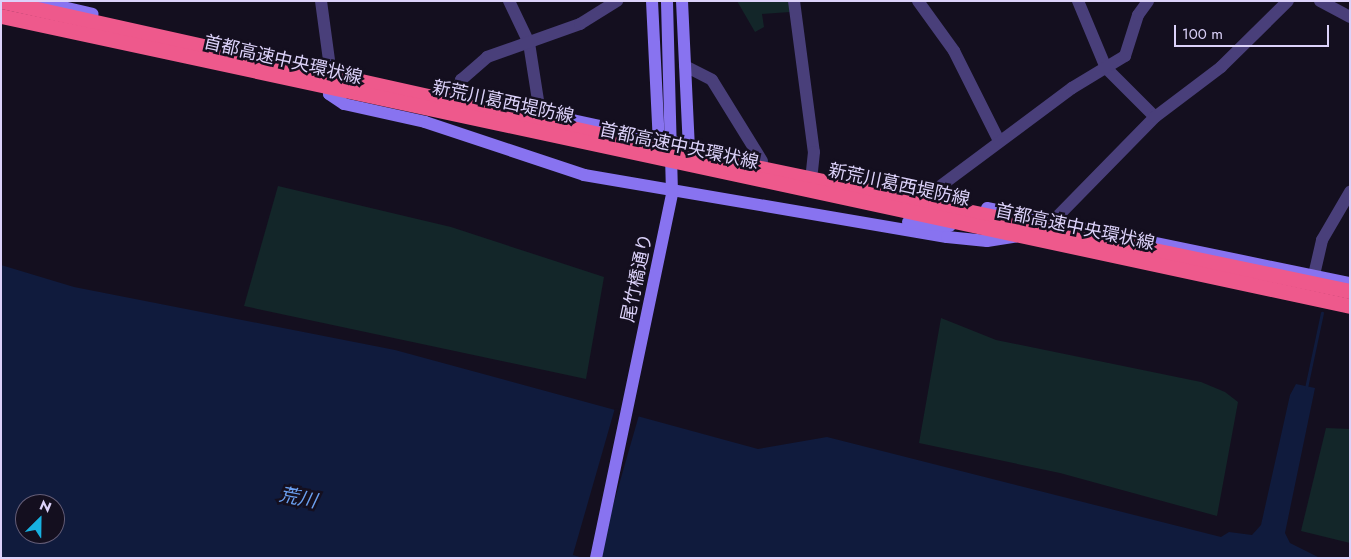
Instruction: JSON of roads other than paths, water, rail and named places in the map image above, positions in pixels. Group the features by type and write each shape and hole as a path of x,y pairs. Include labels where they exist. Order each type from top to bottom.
{"highway":[{"name":"首都高速中央環状線","path":"1,1 616,138 1350,291"},
{"name":"首都高速中央環状線","path":"1,16 1350,306"}],"main road":[{"name":"新荒川葛西堤防線","path":"37,1 330,68 812,172 1350,283"},
{"path":"652,1 659,153"},
{"path":"682,1 690,160"},
{"name":"尾竹橋通り","path":"596,558 672,192 667,3"},
{"name":"新荒川葛西堤防線","path":"1,9 328,82 690,160 1035,231 1350,301"},
{"path":"330,68 329,94 344,104 425,122 584,175 672,192 855,219 969,240 1003,240 1035,231 1053,221"}],"street":[{"path":"321,1 330,68"},
{"path":"509,1 529,43 540,113"},
{"path":"457,95 460,80 487,57 580,24 617,1"},
{"path":"794,1 814,152 812,172"},
{"path":"918,1 954,51 999,141"},
{"path":"1078,1 1106,68 1156,117"},
{"path":"927,196 999,141 1125,56 1132,44 1138,15 1148,1"},
{"path":"1053,221 1156,117 1221,67 1288,1"},
{"path":"1320,1 1350,17"},
{"path":"685,66 712,80 762,161"},
{"path":"1314,275 1322,240 1350,192"}],"water":[{"name":"荒川","path":"1,265 74,287 395,350 758,449 827,437 1221,537 1229,532 1252,535 1261,525 1290,395 1296,384 1315,388 1285,533 1290,543 1320,558 1,558"}],"waterway":[{"path":"1306,388 1322,313"}]}
